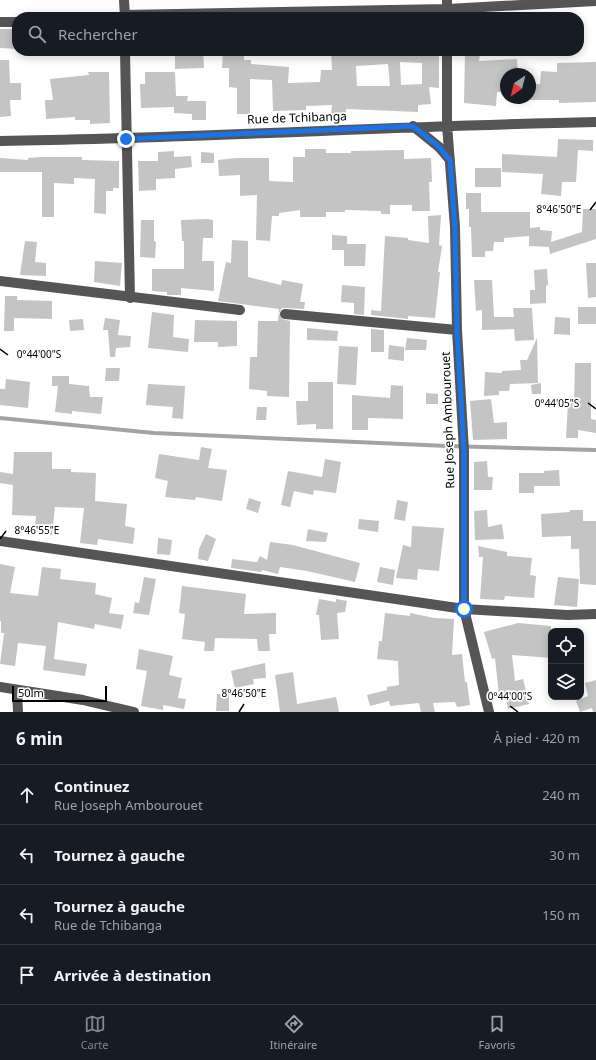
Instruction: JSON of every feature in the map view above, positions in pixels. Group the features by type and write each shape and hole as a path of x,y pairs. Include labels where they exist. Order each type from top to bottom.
{"street":[{"path":"124,0 125,12"},
{"path":"309,12 447,9 596,2"},
{"path":"0,22 12,22"},
{"path":"125,56 130,298"},
{"name":"Rue Joseph Ambourouet","path":"447,56 447,125 455,228 457,330 464,451 464,609 489,712"},
{"name":"Rue de Tchibanga","path":"0,141 126,139 413,126 596,122"},
{"path":"413,126 438,146 450,160"},
{"path":"0,281 130,298 240,310"},
{"path":"285,314 457,330"},
{"path":"0,541 464,609 567,615 596,614"},
{"path":"0,687 83,700 134,712"},
{"path":"17,690 18,712"}],"building":[{"path":"0,29 12,29 12,49 0,48"},
{"path":"175,56 203,56 204,68 175,69"},
{"path":"223,56 244,56 244,60 251,60 251,64 289,67 288,83 320,82 321,70 332,70 331,56 439,56 439,88 429,87 431,104 418,105 418,112 346,109 346,114 331,114 332,105 306,106 306,110 273,111 272,80 250,79 250,114 237,114 237,88 229,87 229,68 222,68","holes":["400,62 422,63 422,84 401,85","388,64 390,86 357,86 356,66"]},
{"path":"465,56 480,56 479,61 517,59 518,68 500,68 500,92 497,92 496,106 464,103"},
{"path":"0,60 9,60 10,83 21,83 21,100 10,100 11,116 0,117"},
{"path":"596,62 596,102 559,103 559,100 536,100 536,84 540,84 541,71 557,72 557,63"},
{"path":"88,72 109,72 110,123 90,124 90,120 75,120 75,117 46,119 45,100 53,100 50,79 89,75"},
{"path":"145,72 175,72 176,96 188,96 187,101 206,101 206,120 192,120 192,114 174,113 174,107 141,108 140,84 145,84"},
{"path":"558,139 593,140 593,151 578,150 576,182 562,182 561,196 541,194 543,174 502,172 502,154 557,157"},
{"path":"305,149 326,149 326,153 404,150 404,159 431,158 432,182 429,182 430,211 412,211 412,205 390,205 390,214 381,214 381,211 345,210 345,212 326,212 326,217 300,217 300,210 279,213 279,216 272,216 270,241 256,240 257,195 240,196 240,175 219,176 218,160 236,158 269,158 269,181 293,182 293,157 305,157"},
{"path":"174,151 174,157 191,156 192,167 175,169 175,178 156,179 156,190 139,191 138,161 158,161 158,152"},
{"path":"201,152 214,153 214,163 201,163"},
{"path":"82,157 82,160 119,161 119,188 113,188 113,191 106,191 106,214 94,213 95,179 74,178 74,184 54,183 54,217 42,217 42,172 0,172 0,158 28,160 28,158"},
{"path":"475,168 501,168 501,187 475,187"},
{"path":"466,193 481,193 481,212 530,212 530,228 540,227 540,230 552,231 551,242 582,232 583,209 596,209 596,239 550,254 549,247 529,246 529,236 504,238 504,242 494,242 493,251 485,251 485,257 472,257 471,227 469,227 469,209 466,209"},
{"path":"441,215 439,245 442,246 438,272 440,272 435,318 408,316 408,319 371,315 371,310 381,311 385,236 408,238 408,240 429,243 428,216"},
{"path":"141,220 154,220 154,241 156,242 155,258 140,257"},
{"path":"181,220 213,220 213,238 203,238 202,261 214,261 214,291 181,288 181,295 167,295 167,292 152,291 152,269 184,269 184,241 182,241"},
{"path":"332,235 347,236 347,244 366,244 365,266 344,266 344,250 332,250"},
{"path":"232,240 248,241 248,277 281,285 282,280 303,284 300,302 305,302 304,309 282,308 279,313 282,319 290,321 289,397 267,396 267,391 249,389 250,357 257,357 258,321 278,321 279,309 218,301 226,262 231,263"},
{"path":"25,241 37,242 35,262 46,263 46,276 20,275"},
{"path":"95,261 122,263 120,286 94,282"},
{"path":"586,263 596,263 596,297 588,298"},
{"path":"547,269 548,285 546,286 546,303 530,304 530,290 535,290 534,270"},
{"path":"474,280 492,280 494,317 514,317 513,308 532,308 534,340 515,341 514,329 482,330 482,310 476,311"},
{"path":"342,285 365,287 364,315 354,314 354,303 341,302"},
{"path":"5,296 17,296 17,300 52,301 52,319 14,318 14,331 4,331"},
{"path":"578,307 596,307 596,324 578,324"},
{"path":"152,312 174,315 173,337 189,339 188,352 148,348"},
{"path":"555,317 570,318 570,335 554,334"},
{"path":"105,318 120,320 118,335 131,336 130,347 116,348 115,357 110,357 108,330 103,330"},
{"path":"83,319 84,330 70,331 69,320"},
{"path":"195,320 237,321 237,346 218,347 218,342 194,342"},
{"path":"307,328 338,331 337,341 307,340"},
{"path":"371,329 384,330 384,352 371,352"},
{"path":"407,338 427,340 426,350 405,350"},
{"path":"537,338 538,383 510,384 509,391 499,391 499,395 484,396 485,372 502,373 502,371 521,370 520,360 527,360"},
{"path":"389,345 404,347 404,361 388,359"},
{"path":"339,346 358,347 356,385 337,384"},
{"path":"575,363 591,363 591,419 596,420 596,433 578,430 578,438 566,438 568,403 574,403"},
{"path":"106,368 120,368 119,381 105,381"},
{"path":"52,376 69,376 69,384 89,386 90,397 103,397 101,414 72,411 72,414 55,412 58,386 52,386"},
{"path":"6,379 30,382 28,408 0,405 0,389 5,389"},
{"path":"308,382 333,382 333,429 316,429 316,424 297,425 296,401 308,401"},
{"path":"541,383 541,394 532,394 531,385"},
{"path":"148,384 185,386 183,419 172,418 173,407 146,405"},
{"path":"391,385 403,386 403,419 368,418 368,430 352,430 352,395 390,398"},
{"path":"426,393 438,394 438,404 426,404"},
{"path":"491,399 494,423 507,422 507,439 473,440 470,401"},
{"path":"257,407 267,407 266,420 256,420"},
{"path":"201,447 212,449 208,468 227,470 222,501 196,497 195,500 165,497 168,481 155,478 159,454 199,460"},
{"path":"14,452 52,452 52,469 71,469 71,472 96,473 95,501 127,504 125,526 135,528 133,544 98,539 97,545 80,543 84,508 55,507 52,535 34,533 36,516 12,515 13,485 0,483 0,472 13,474"},
{"path":"325,459 341,462 336,493 314,490 313,495 294,491 290,507 281,505 288,471 322,477"},
{"path":"487,461 488,477 493,477 492,490 474,490 474,462"},
{"path":"559,470 560,486 534,486 534,493 519,493 519,473 544,473 544,471"},
{"path":"249,498 261,502 258,513 246,509"},
{"path":"397,500 408,502 405,521 394,519"},
{"path":"487,510 488,527 502,524 504,539 475,540 474,511"},
{"path":"570,510 583,510 583,521 596,521 596,585 580,584 579,549 571,549 571,536 542,537 541,514 570,512"},
{"path":"359,519 379,521 378,532 358,529"},
{"path":"412,526 444,528 439,571 418,569 417,580 396,578 403,545 411,547"},
{"path":"308,529 328,533 326,542 306,541"},
{"path":"206,534 216,539 208,561 198,559 199,549"},
{"path":"158,538 172,540 170,555 157,554"},
{"path":"270,542 293,545 360,563 355,582 307,571 280,567 278,574 262,570 261,572 231,568 232,559 257,562 260,556 267,560"},
{"path":"478,546 507,552 507,556 532,558 530,575 536,576 534,598 505,596 504,600 480,599 483,557 479,557"},
{"path":"0,564 15,567 10,593 38,596 42,567 61,569 60,579 96,583 95,594 112,598 109,613 124,615 121,629 95,624 94,629 58,622 54,659 87,664 85,676 43,670 46,646 18,643 15,666 0,664 4,633 1,633 0,621"},
{"path":"380,567 395,570 393,585 377,582"},
{"path":"144,577 156,579 149,615 133,613 135,602 139,603"},
{"path":"558,577 579,579 577,607 554,605"},
{"path":"182,586 246,594 244,614 276,613 276,634 269,634 270,651 258,651 257,639 215,638 214,651 204,651 205,642 182,639 185,614 179,613"},
{"path":"319,599 336,602 336,599 347,601 345,612 337,613 339,639 321,640 319,615 316,615"},
{"path":"385,613 410,616 410,613 434,618 454,619 452,655 462,654 465,682 467,682 470,705 457,707 455,702 433,703 435,712 421,712 419,703 390,706 389,701 370,706 367,695 387,690 387,687 399,685 398,661 377,659 379,641 382,641"},
{"path":"518,623 551,626 551,628 548,628 548,658 512,655 515,681 523,679 529,704 508,709 505,693 499,695 495,658 492,659 484,632"},
{"path":"139,649 173,656 169,675 182,678 178,698 186,699 184,709 163,705 163,710 141,706 147,671 136,669"},
{"path":"265,663 266,678 253,679 254,684 235,688 231,671"},
{"path":"293,672 297,704 336,697 339,712 280,712 275,675"},
{"path":"596,680 596,712 593,712 592,708 580,712 576,701 584,700 584,698 588,696 585,683"},
{"path":"217,694 229,694 229,711 216,711"}],"waterway":[{"path":"0,418 154,433 447,446 596,450"}],"route":[{"path":"126,139 413,126 438,146 450,160 455,228 457,330 464,451 464,609"}]}
